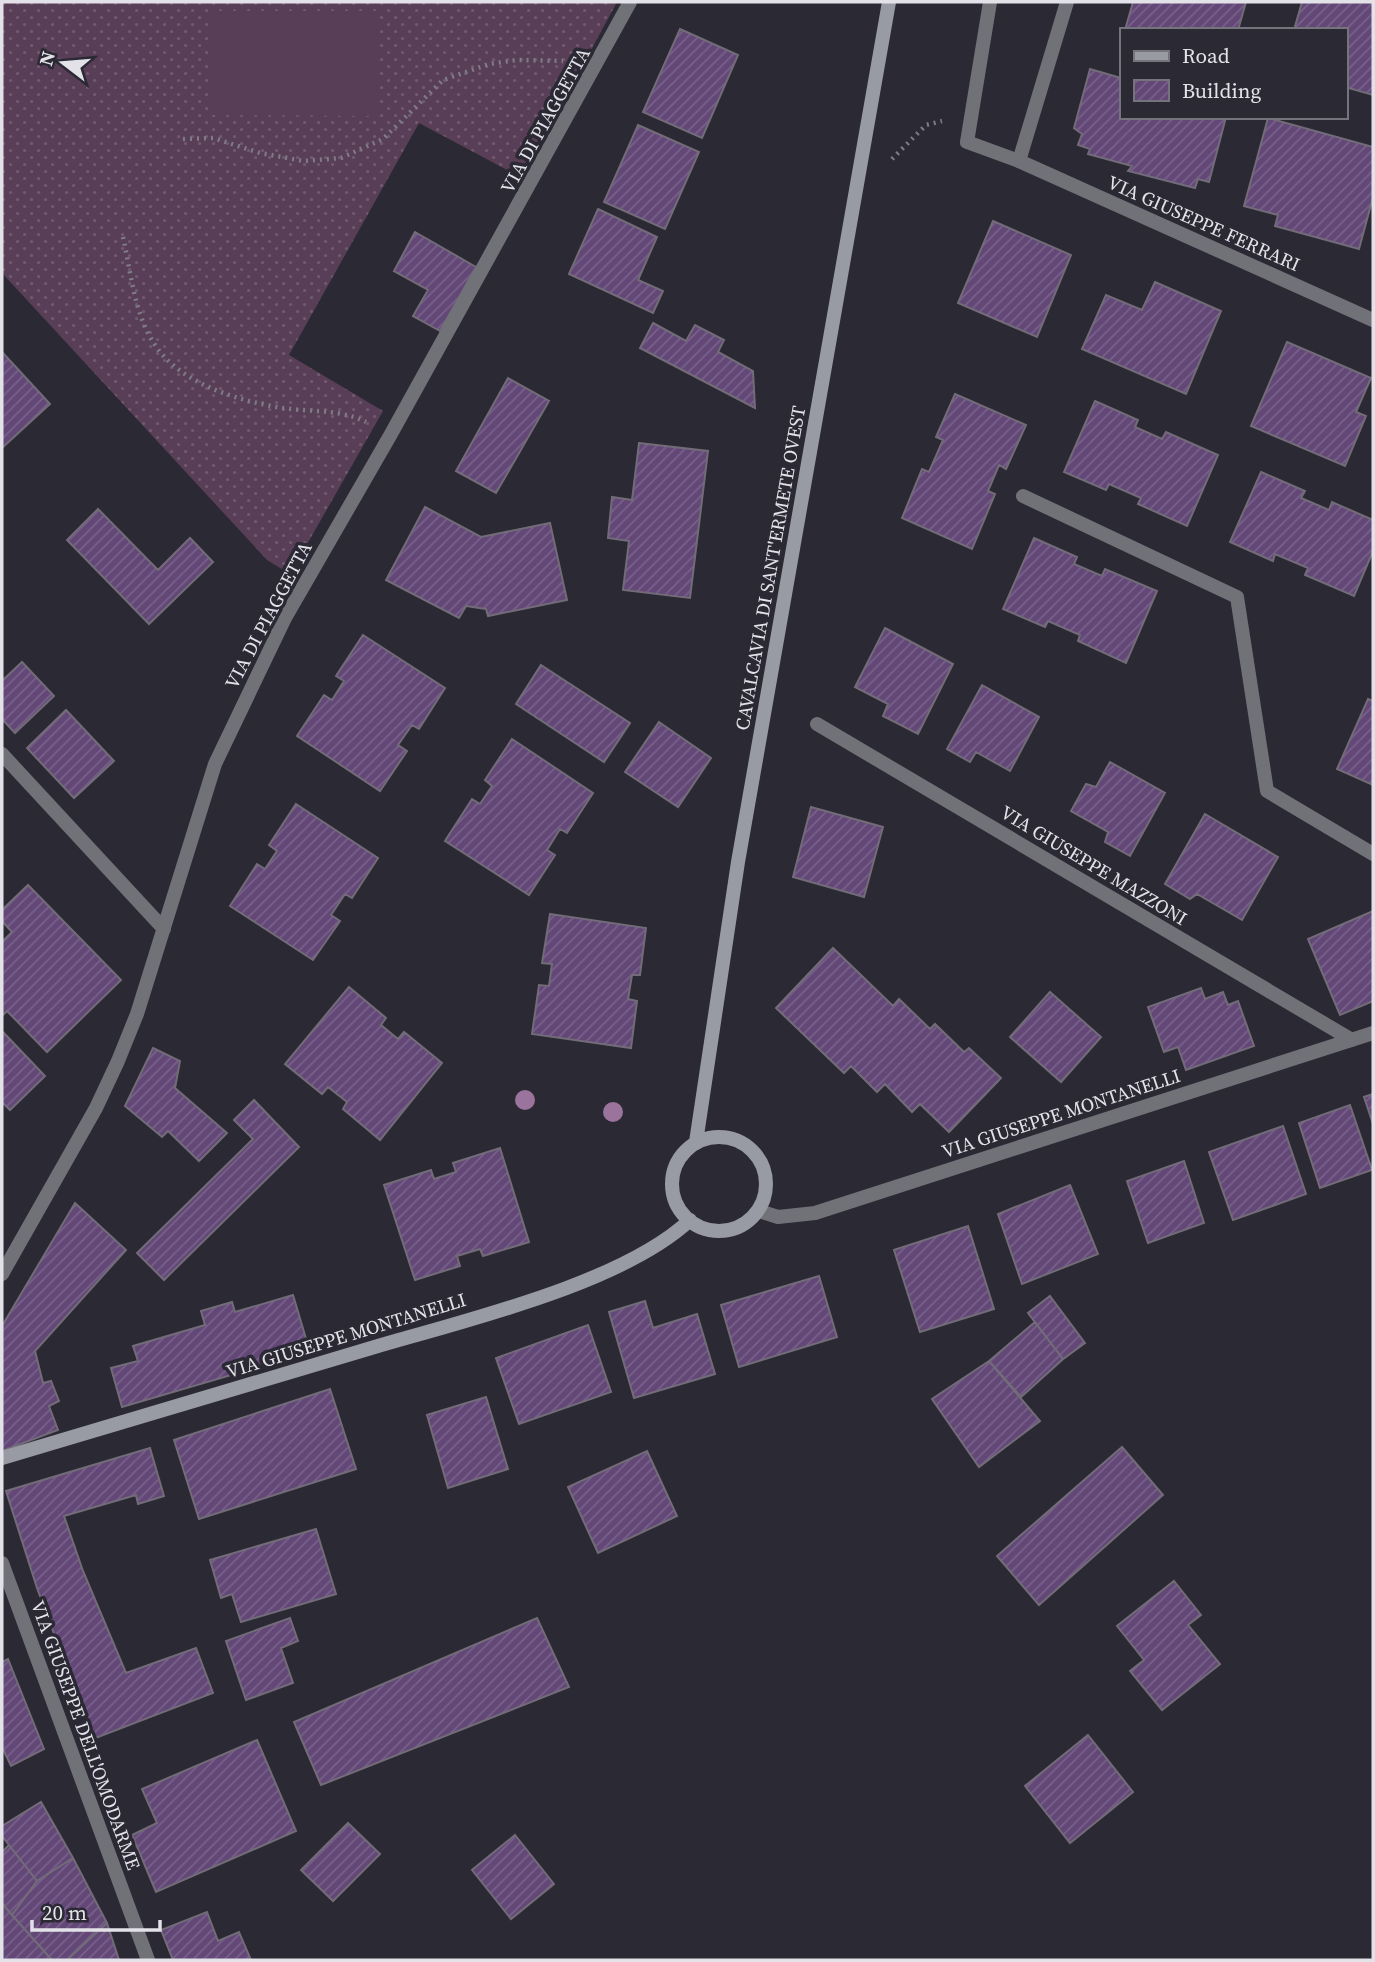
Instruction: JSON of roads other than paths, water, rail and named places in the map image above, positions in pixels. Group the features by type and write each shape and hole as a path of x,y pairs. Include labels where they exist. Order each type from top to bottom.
{"street":[{"name":"VIA DI PIAGGETTA","path":"2,1274 96,1108 137,1014 198,815 228,736 285,618 391,434 630,2"},
{"name":"CAVALCAVIA DI SANT'ERMETE OVEST","path":"696,1142 740,849 889,2"},
{"name":"VIA GIUSEPPE FERRARI","path":"990,2 967,124 967,142 1019,162 1373,320"},
{"path":"1019,162 1067,2"},
{"path":"1023,495 1237,597 1267,791 1373,854"},
{"name":"VIA GIUSEPPE MAZZONI","path":"817,723 1352,1040"},
{"path":"2,754 164,929"},
{"name":"VIA GIUSEPPE MONTANELLI","path":"759,1211 778,1217 815,1213 1373,1033"},
{"path":"731,1140 746,1146 757,1156 767,1183 759,1211 748,1222 721,1231 690,1220 680,1210 673,1196 671,1180 675,1165 696,1142 731,1140"},
{"name":"VIA GIUSEPPE MONTANELLI","path":"2,1458 443,1327 574,1284 652,1248 690,1220"},
{"name":"VIA GIUSEPPE DELL'OMODARME","path":"2,1563 148,1960"}]}
